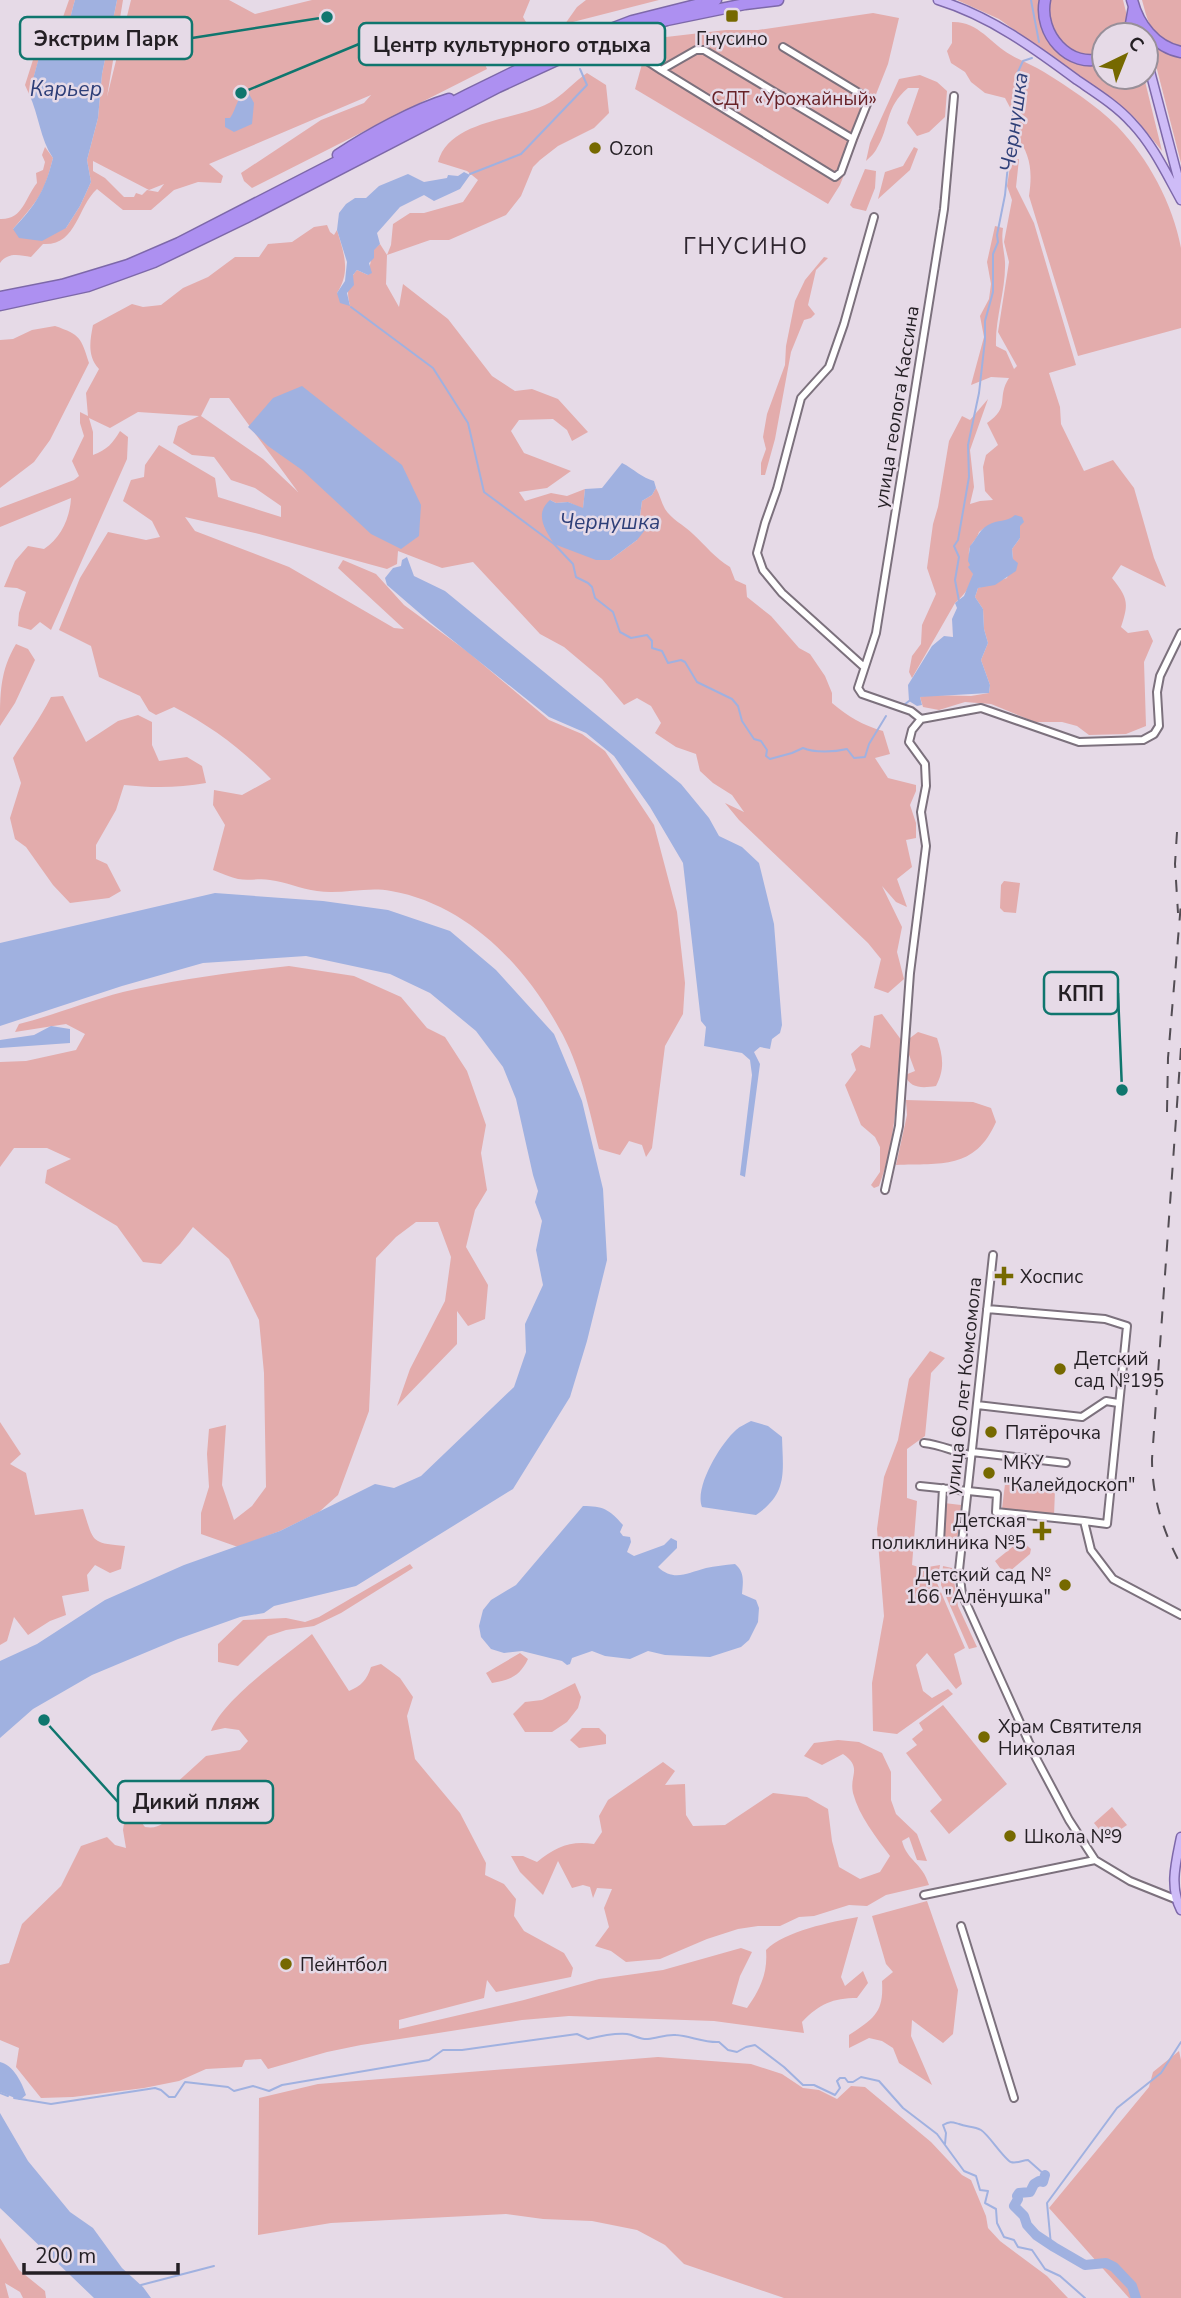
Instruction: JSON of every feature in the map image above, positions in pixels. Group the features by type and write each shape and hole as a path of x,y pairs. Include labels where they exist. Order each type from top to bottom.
{"highway":[{"path":"0,297 62,285 128,265 179,243 477,90 596,34 716,0"},
{"path":"0,305 88,286 154,262 531,71 600,40 654,23 778,0"},
{"path":"1045,0 1046,29 1058,46 1080,59 1090,61"},
{"path":"1131,21 1133,3"},
{"path":"1133,3 1144,28 1153,38 1168,48 1181,52"}],"main road":[{"path":"938,0 993,23 1110,103 1131,121 1147,141 1181,200"},
{"path":"1133,3 1138,21"},
{"path":"1155,91 1181,189"},
{"path":"1181,1837 1174,1872 1175,1899 1181,1910"}],"street":[{"path":"654,23 645,33 638,55 835,177 841,172 869,99 783,47"},
{"path":"661,70 696,50 704,50 853,139"},
{"name":"улица геолога Кассина","path":"921,719 911,711 862,694 858,688 876,633 942,223 954,96"},
{"path":"864,667 782,593 763,569 757,553 801,398 829,367 874,217"},
{"path":"885,1190 899,1126 910,973 926,846 921,812 926,786 925,764 909,742 912,730 921,719 981,708 1079,742 1143,740 1154,734 1159,726 1157,692 1160,676 1181,633"},
{"name":"улица 60 лет Комсомола","path":"993,1255 959,1570 962,1594 1036,1758 1069,1820 1095,1860 1130,1881 1175,1899"},
{"path":"920,1486 998,1494 996,1512 1107,1524 1127,1326 987,1308"},
{"path":"977,1405 1082,1417 1107,1401 1118,1403"},
{"path":"924,1443 945,1446 952,1452 1066,1463"},
{"path":"940,1542 943,1488"},
{"path":"1084,1521 1091,1550 1113,1580 1181,1615"},
{"path":"924,1895 1095,1860"},
{"path":"961,1926 1014,2098"}],"green space":[{"path":"69,0 75,0 66,31 57,42 41,51 29,94 25,85 39,41 57,34"},
{"path":"117,0 123,0 107,97 131,0 229,0 255,14 312,0 530,0 523,17 529,27 455,59 457,61 480,52 487,69 252,188 244,181 241,173 321,120 364,103 371,95 209,164 223,176 221,183 198,182 174,190 151,210 123,210 97,189 63,239 43,244 31,257 10,256 0,263 0,219 14,216 23,207 37,183 36,173 43,170 45,162 42,155 45,147 53,158 43,189 13,229 66,228 80,206 91,182 87,160 98,118 102,74","holes":["93,161 149,190 164,184 158,192 147,190 142,195 136,193 134,197 124,197 105,178 93,171"]},
{"path":"586,0 659,0 565,24 577,7"},
{"path":"957,0 1042,0 1041,14 1049,39 1058,51 1090,58 1090,84 999,19"},
{"path":"1048,0 1123,0 1128,20 1090,21 1088,57 1065,48 1047,23"},
{"path":"1142,0 1181,0 1181,47 1160,37 1160,21 1149,21"},
{"name":"СДТ «Урожайный»","path":"873,13 899,18 888,64 840,185 828,204 635,89 649,39 726,30 758,30"},
{"path":"952,22 977,29 1011,55 1082,97 1117,126 1139,152 1158,183 1177,231 1181,248 1181,328 1078,356 1029,196 1029,161 1023,146 1012,131 1014,115 1005,98 985,93 971,82 965,72 951,63 947,51 952,43"},
{"path":"1160,49 1181,57 1181,163 1160,81"},
{"path":"587,73 606,85 609,113 594,128 558,146 540,160 533,167 521,196 506,215 449,240 430,240 387,255 393,224 410,213 424,213 463,202 478,180 467,171 438,162 445,147 457,136 489,122 541,107"},
{"path":"920,75 937,82 947,91 945,117 929,132 917,136 907,123 919,88 908,88 895,102 881,140 866,161 870,143 899,79"},
{"path":"1100,91 1147,91 1162,151 1135,118"},
{"path":"914,147 918,149 910,170 878,199 885,172 903,166"},
{"path":"1019,159 1016,187 1034,223 1076,365 1049,373 1060,407 1061,424 1084,471 1113,460 1134,488 1154,558 1166,587 1121,565 1112,578 1126,601 1121,627 1128,633 1148,630 1153,641 1144,662 1146,726 1126,734 1089,735 1077,726 1062,722 1035,722 991,704 965,702 939,710 923,707 920,697 929,695 971,696 989,693 990,685 981,660 988,643 983,609 975,597 978,588 1007,578 1013,559 1012,549 1020,538 1020,526 1012,518 987,526 979,532 969,551 973,574 969,587 955,603 912,678 909,672 912,656 921,644 922,625 936,594 927,568 949,441 962,416 970,420 988,399 970,450 974,487 970,504 993,500 985,491 983,467 986,455 998,445 987,423 999,412 1009,378 991,377 971,385 984,337 980,316 989,299 991,284 987,262 995,226 1003,228 1005,262 996,346 1006,351 1014,369 1017,366 998,332 1009,262 1004,242 1012,200 1007,186 1011,160"},
{"path":"865,169 876,171 875,188 866,211 850,205"},
{"path":"327,225 334,235 337,230 344,255 344,277 337,293 350,305 350,282 357,270 368,275 373,250 380,244 387,255 386,284 399,307 403,284 448,319 492,376 515,391 532,389 558,399 588,432 572,441 567,430 553,419 519,420 511,431 524,453 571,471 547,488 519,492 525,501 551,493 567,496 585,489 583,509 568,502 556,503 550,500 610,560 637,540 642,501 652,495 656,488 668,513 730,567 735,580 746,585 747,597 771,616 799,648 810,654 825,676 832,693 832,703 856,720 883,731 890,754 875,758 888,778 916,785 910,805 916,823 916,838 906,840 912,867 897,879 907,907 896,902 882,886 902,927 897,952 904,979 888,993 874,988 881,959 868,943 739,820 725,803 744,812 732,795 700,771 696,754 676,747 655,733 661,723 651,706 637,698 624,705 602,679 564,647 540,634 473,562 442,568 398,551 397,564 387,569 185,517 195,531 289,567 394,628 404,629 338,568 343,560 376,574 404,605 468,652 549,720 582,734 605,751 654,825 677,912 685,983 683,1014 665,1046 652,1148 646,1157 642,1145 629,1141 620,1155 599,1149 578,1072 559,1028 529,981 490,940 468,923 418,898 391,891 317,891 270,880 238,879 213,870 225,825 213,805 214,790 242,795 271,779 237,748 201,722 174,707 156,715 149,711 140,696 99,677 91,646 59,630 80,578 108,532 146,540 160,537 152,521 123,501 131,480 144,477 145,465 159,445 215,478 218,497 281,517 281,506 255,488 231,480 214,457 192,455 173,443 178,426 199,416 138,412 110,428 89,418 93,432 93,455 109,446 120,431 128,437 127,459 51,630 40,622 31,630 18,626 26,592 4,587 15,561 28,546 44,549 60,533 69,513 71,498 0,527 0,508 79,476 72,461 84,436 80,412 88,416 86,393 99,369 91,354 93,325 132,304 143,307 161,305 183,288 208,277 235,257 259,257 268,244 292,242 314,227","holes":["210,398 229,398 298,492 263,459 201,416"]},
{"path":"824,257 828,258 816,270 808,305 815,314 804,320 791,352 775,439 765,475 761,475 761,463 766,449 763,437 767,414 785,365 795,301 805,280"},
{"path":"55,326 79,338 89,363 50,440 34,462 0,488 0,340 13,339 32,330"},
{"path":"16,644 28,649 35,660 15,703 0,726 2,683"},
{"path":"63,696 86,742 118,721 138,715 152,722 152,745 159,761 187,757 202,766 206,783 165,787 124,785 116,810 96,845 96,859 107,864 121,891 109,898 70,903 53,885 26,847 15,839 10,818 21,783 13,758 51,697"},
{"path":"1004,881 1020,883 1016,913 1004,912 1000,908 1001,885"},
{"path":"289,966 354,976 401,997 427,1028 445,1037 467,1071 486,1125 481,1153 487,1190 475,1210 466,1247 488,1285 485,1319 468,1326 457,1311 457,1344 397,1406 410,1369 445,1301 451,1257 438,1222 416,1222 396,1237 376,1258 369,1411 338,1495 319,1512 238,1547 201,1534 201,1513 209,1487 209,1429 226,1425 222,1485 234,1520 252,1506 266,1487 264,1373 259,1320 229,1259 193,1227 161,1264 143,1262 117,1226 45,1183 47,1170 71,1159 47,1148 14,1148 0,1167 0,1062 26,1061 76,1050 85,1034 66,1024 15,1032 19,1024 144,987"},
{"path":"882,1014 902,1041 889,1151 879,1186 874,1188 871,1185 880,1172 880,1147 875,1137 861,1125 845,1085 856,1070 851,1054 861,1045 870,1048 874,1016"},
{"path":"918,1032 937,1038 942,1062 936,1086 914,1085 905,1075 915,1071 908,1052 910,1038"},
{"path":"906,1100 973,1102 991,1108 996,1122 988,1138 967,1156 942,1163 896,1165 907,1115"},
{"path":"930,1351 945,1358 931,1373 925,1436 907,1449 907,1498 917,1501 912,1565 922,1568 940,1565 937,1583 965,1648 954,1654 962,1684 956,1689 927,1653 916,1665 923,1691 932,1698 948,1689 953,1694 897,1734 873,1731 872,1683 884,1616 877,1529 884,1477 898,1440 909,1379"},
{"path":"0,1422 21,1454 10,1464 26,1473 35,1515 83,1509 95,1538 105,1543 125,1546 121,1569 110,1573 95,1565 87,1575 89,1591 62,1596 66,1615 50,1621 28,1635 14,1617 7,1641 0,1645"},
{"path":"1005,1484 1055,1490 1054,1516 1002,1509"},
{"path":"944,1503 961,1505 957,1541 942,1539"},
{"path":"1021,1540 1031,1549 1030,1554 1009,1572 1003,1572 995,1561"},
{"path":"410,1564 413,1568 341,1613 314,1626 268,1636 238,1666 218,1662 218,1644 243,1620 286,1618 305,1622 319,1617"},
{"path":"943,1566 952,1568 958,1606 977,1647 969,1649 941,1585"},
{"path":"312,1634 349,1691 363,1682 371,1667 381,1664 400,1678 413,1697 407,1716 415,1759 460,1813 486,1863 485,1875 504,1884 516,1899 514,1916 524,1931 564,1953 573,1968 571,1977 496,1992 487,1980 484,1998 399,2020 399,2029 524,2000 599,1979 663,1970 741,1948 752,1952 740,1976 732,2004 747,2008 762,1981 766,1950 774,1943 796,1933 858,1917 841,1977 845,1986 863,1971 868,1983 857,1998 827,2003 814,2011 802,2022 804,2033 714,2021 569,2016 522,2020 361,2045 268,2069 261,2059 245,2060 242,2067 206,2069 179,2081 144,2088 41,2098 16,2067 19,2048 0,2040 0,1965 9,1963 22,1924 61,1886 81,1846 107,1837 115,1845 126,1848 123,1830 125,1816 135,1814 145,1827 161,1825 169,1815 173,1786 206,1756 240,1750 248,1741 239,1730 225,1728 211,1731 218,1719 241,1692"},
{"path":"520,1653 528,1659 522,1669 509,1679 492,1683 486,1673"},
{"path":"575,1683 581,1697 578,1708 567,1722 552,1732 525,1732 513,1714 525,1702 542,1700"},
{"path":"943,1705 1007,1784 949,1834 930,1811 942,1800 906,1753 917,1745 912,1739 923,1730 919,1723"},
{"path":"582,1728 599,1728 606,1735 606,1744 579,1748 570,1740"},
{"path":"838,1740 859,1742 882,1753 891,1772 891,1800 896,1814 917,1834 927,1861 917,1860 909,1837 902,1841 904,1848 923,1871 929,1885 886,1895 867,1906 849,1905 814,1916 799,1917 780,1926 738,1929 660,1959 626,1962 611,1951 595,1946 609,1927 604,1908 612,1889 597,1888 593,1898 590,1887 583,1885 572,1888 558,1861 543,1895 520,1872 511,1856 523,1856 537,1862 564,1846 594,1844 602,1832 599,1816 608,1800 663,1762 675,1771 665,1785 685,1784 686,1815 693,1826 725,1825 773,1793 807,1797 828,1809 839,1867 860,1879 880,1872 890,1856 859,1810 852,1787 852,1763 843,1754 822,1765 804,1756 814,1743"},
{"path":"1112,1807 1127,1825 1107,1839 1094,1823"},
{"path":"927,1901 958,1990 953,2034 943,2043 912,2020 911,2036 932,2085 899,2063 893,2048 882,2041 869,2038 849,2048 849,2035 876,2014 881,2001 882,1981 893,1972 886,1964 872,1916"},
{"path":"1179,2051 1181,2298 1129,2298 1049,2208 1149,2087 1153,2072"},
{"path":"658,2057 751,2064 782,2074 803,2088 819,2090 837,2099 851,2086 865,2087 931,2142 962,2175 971,2180 986,2216 988,2228 1000,2241 1047,2276 1068,2298 784,2298 684,2264 665,2245 637,2230 592,2221 506,2214 331,2223 258,2235 259,2098 318,2084"},
{"path":"0,2238 19,2270 45,2291 46,2298 23,2298 20,2292 5,2283 9,2298 0,2298"}],"water":[{"name":"Карьер","path":"75,0 117,0 102,74 98,118 87,160 91,182 66,228 42,241 19,238 13,229 39,196 53,158 45,143 29,94 41,50 62,37"},
{"path":"248,92 254,103 252,124 234,132 225,127 225,118 230,118 239,100"},
{"path":"464,172 470,175 460,189 434,201 424,195 400,207 377,233 380,244 374,250 374,258 369,263 372,273 368,275 357,270 353,275 354,285 347,293 350,306 340,303 337,293 345,281 347,262 337,230 339,213 346,204 355,198 366,198 379,186 408,174 424,182 447,178 448,175 458,176"},
{"path":"302,386 402,465 421,505 419,536 401,549 371,534 302,470 268,446 248,427 273,398"},
{"name":"Чернушка","path":"622,463 654,481 656,488 652,495 642,501 640,516 646,519 649,525 637,540 610,560 596,560 554,544 543,522 545,505 550,500 556,503 568,502 583,508 585,489 602,488"},
{"path":"1015,515 1022,517 1024,522 1020,526 1020,538 1012,549 1013,559 1018,563 1016,571 995,585 978,588 975,597 983,609 988,643 981,660 990,685 989,693 920,697 922,705 917,706 909,701 908,685 932,646 944,636 953,637 952,619 957,608 955,603 964,596 973,574 968,567 970,546 988,525"},
{"path":"407,557 414,576 445,591 681,784 709,818 719,836 742,847 759,863 774,924 782,1025 780,1033 772,1039 770,1049 760,1047 754,1052 760,1064 745,1177 740,1175 752,1075 750,1060 742,1053 704,1046 706,1027 701,1021 683,863 650,807 614,756 586,733 549,717 387,585 385,578 393,568 401,566 402,560"},
{"path":"215,893 323,901 388,910 450,931 496,970 554,1034 582,1101 603,1189 607,1260 587,1341 570,1397 513,1489 356,1586 274,1606 264,1613 240,1617 178,1639 92,1675 33,1709 0,1738 0,1661 37,1644 105,1600 184,1565 280,1531 375,1484 394,1488 421,1476 514,1387 526,1352 525,1324 543,1285 536,1250 542,1221 535,1202 538,1191 516,1099 503,1067 476,1031 430,993 390,974 306,956 203,963 0,1026 0,943"},
{"path":"51,1026 70,1029 70,1043 0,1048 0,1040 34,1035"},
{"path":"751,1421 768,1426 782,1437 783,1472 774,1499 756,1515 702,1507 702,1488 710,1466 736,1430"},
{"path":"583,1506 605,1510 618,1520 623,1525 620,1532 623,1536 630,1537 627,1552 634,1556 664,1545 671,1538 677,1541 677,1548 658,1567 664,1572 681,1575 709,1567 735,1564 742,1574 742,1594 756,1600 759,1608 758,1622 749,1640 741,1647 710,1657 665,1655 648,1651 630,1659 605,1656 592,1651 572,1658 567,1665 562,1661 522,1651 504,1653 491,1649 481,1637 479,1626 483,1610 491,1600 516,1585"},
{"path":"0,2062 13,2070 19,2080 26,2095 20,2100 0,2092"},
{"path":"0,2113 28,2161 70,2212 93,2228 122,2268 151,2298 94,2298 0,2208"}],"waterway":[{"path":"1031,0 1039,42"},
{"name":"Чернушка","path":"959,601 955,580 959,557 954,546 958,540 969,477 968,445 979,393 985,321 993,292 993,254 998,242 1005,195 1017,74 1023,61 1032,58"},
{"name":"Чернушка","path":"470,174 521,154 587,85 580,69"},
{"name":"Чернушка","path":"351,307 433,368 468,423 484,492 554,544 573,564 576,577 588,583 595,598 613,612 620,632 631,638 647,635 652,641 652,648 662,651 668,663 681,660 685,662 697,682 732,699 754,739 761,741 767,750 766,756 770,759 803,748 825,752 847,749 854,758 865,757 869,744 886,716"},
{"name":"Чернушка","path":"904,705 909,701"},
{"path":"14,2098 51,2104 155,2088 169,2097 175,2097 185,2082 228,2087 234,2091 253,2086 269,2091 282,2085 429,2060 443,2050 462,2050 577,2034 588,2039 617,2034 645,2039 676,2035 719,2042 728,2050 737,2052 755,2045 803,2085 814,2085 835,2095 840,2088 837,2081 840,2078 845,2078 848,2082 861,2077 879,2081 903,2108 937,2134 964,2171 976,2176 980,2190 988,2191 985,2203 996,2209 997,2223 1004,2237 1014,2240 1018,2247 1032,2250 1045,2269 1060,2276 1085,2298"},
{"path":"1051,2245 1047,2203 1117,2108 1161,2073 1181,2042"},
{"path":"0,2093 8,2096"},
{"path":"945,2144 946,2133 943,2125 953,2122 976,2128 1011,2162 1028,2160 1045,2175"},
{"path":"1045,2175 1043,2182 1034,2184 1030,2192 1019,2193 1017,2196 1014,2206 1024,2216 1027,2225 1036,2235 1085,2265 1106,2263 1114,2267 1132,2286 1136,2298"},
{"path":"141,2285 214,2266"}],"railway":[{"path":"1177,832 1175,864 1178,913"},
{"path":"1167,1112 1168,1058 1181,903"},
{"path":"1181,1048 1152,1459 1160,1514 1181,1565"}],"place":[{"name":"Гнусино","path":"732,16"},
{"name":"Экстрим Парк","path":"327,17"},
{"name":"Центр культурного отдыха","path":"241,93"},
{"name":"Ozon","path":"595,148"},
{"name":"КПП","path":"1122,1090"},
{"name":"Хоспис","path":"1004,1276"},
{"name":"Детский сад №195","path":"1060,1369"},
{"name":"Пятёрочка","path":"991,1432"},
{"name":"МКУ \"Калейдоскоп\"","path":"989,1473"},
{"name":"Детская поликлиника №5","path":"1042,1531"},
{"name":"Детский сад № 166 \"Алёнушка\"","path":"1065,1585"},
{"name":"Дикий пляж","path":"44,1720"},
{"name":"Храм Святителя Николая","path":"984,1737"},
{"name":"Школа №9","path":"1010,1836"},
{"name":"Пейнтбол","path":"286,1964"}],"district":[{"name":"ГНУСИНО","path":"746,246"}]}
